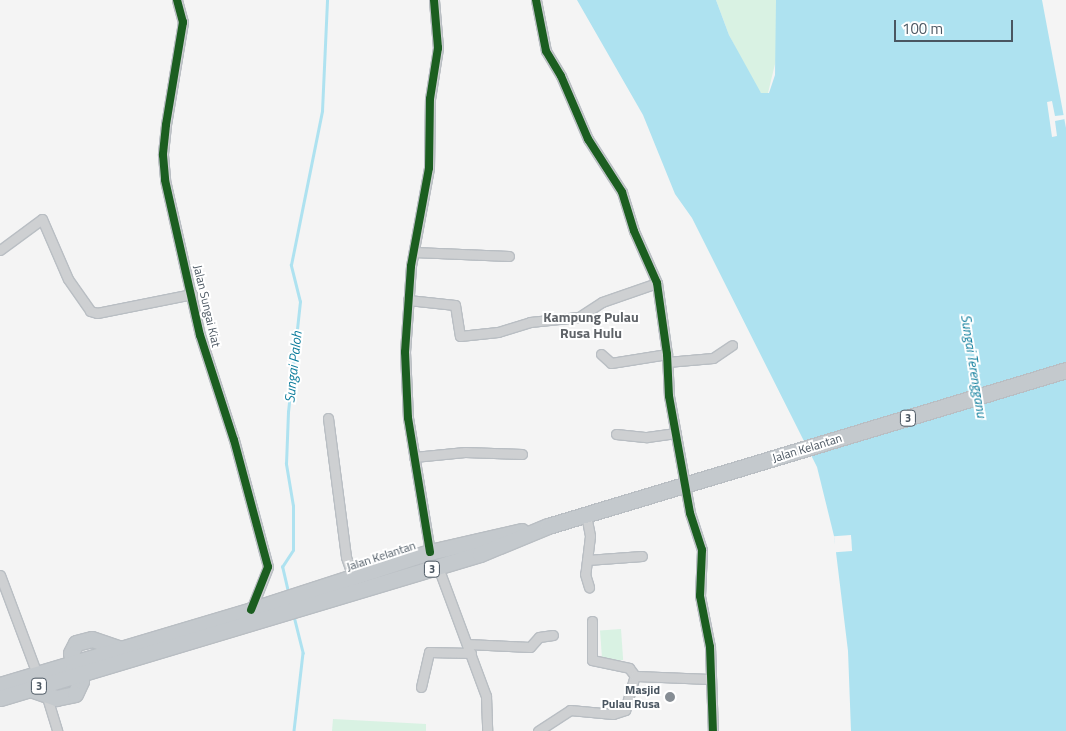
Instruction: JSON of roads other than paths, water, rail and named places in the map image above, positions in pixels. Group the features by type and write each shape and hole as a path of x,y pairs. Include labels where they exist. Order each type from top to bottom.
{"highway":[{"name":"Jalan Kelantan","path":"311,598 353,577 427,553 548,526 1066,370"},
{"name":"Jalan Kelantan","path":"0,698 76,670 121,649 311,598 438,567 480,554 548,526"},
{"path":"427,553 480,544 484,548 480,554"},
{"name":"Jalan Kelantan","path":"0,685 37,674 76,670 149,654 261,611"},
{"path":"0,690 69,670 76,670 80,686 75,694 65,698 30,688"}],"street":[{"name":"Jalan Sungai Kiat","path":"177,0 183,22 163,155 200,335 231,431 268,567 261,611"},
{"path":"427,553 414,456 405,352 408,300 414,252 430,168 430,99 438,48 434,0"},
{"path":"536,0 546,51 561,76 588,139 622,192 634,231 657,283 676,433 685,485 702,550 700,596 710,647 713,731"},
{"path":"0,250 42,219 68,279 90,311 97,313 192,294"},
{"path":"414,252 510,256"},
{"path":"408,300 454,305 460,336 498,332 530,322 579,317 602,302 657,283"},
{"path":"601,354 611,363 667,358 713,358 732,345"},
{"path":"328,418 346,557 353,577"},
{"path":"616,434 648,437 676,433"},
{"path":"414,456 465,452 522,454"},
{"path":"586,515 590,536 585,574 588,587"},
{"path":"587,560 642,556"},
{"path":"438,567 486,696 487,731"},
{"path":"0,575 37,674"},
{"path":"592,621 592,660 629,668 635,676"},
{"path":"421,687 429,652 469,648 530,647 539,637 553,635"},
{"path":"635,676 711,679"},
{"path":"538,731 570,710 613,714 625,710 635,676"},
{"path":"46,694 57,731"},
{"path":"54,717 65,698"}],"water":[{"name":"Sungai Terengganu","path":"577,0 716,0 729,35 761,93 769,93 775,75 776,0 1042,0 1066,128 1066,731 851,731 848,651 834,536 817,467 692,218 675,194 643,115"}],"waterway":[{"name":"Sungai Paloh","path":"288,592 282,567 293,550 293,506 286,464 288,412 300,302 291,265 322,111 327,0"},
{"name":"Sungai Paloh","path":"294,616 303,653 294,731"}],"place":[{"name":"Masjid Pulau Rusa","path":"670,697"}],"district":[{"name":"Kampung Pulau Rusa Hulu","path":"591,326"}]}
